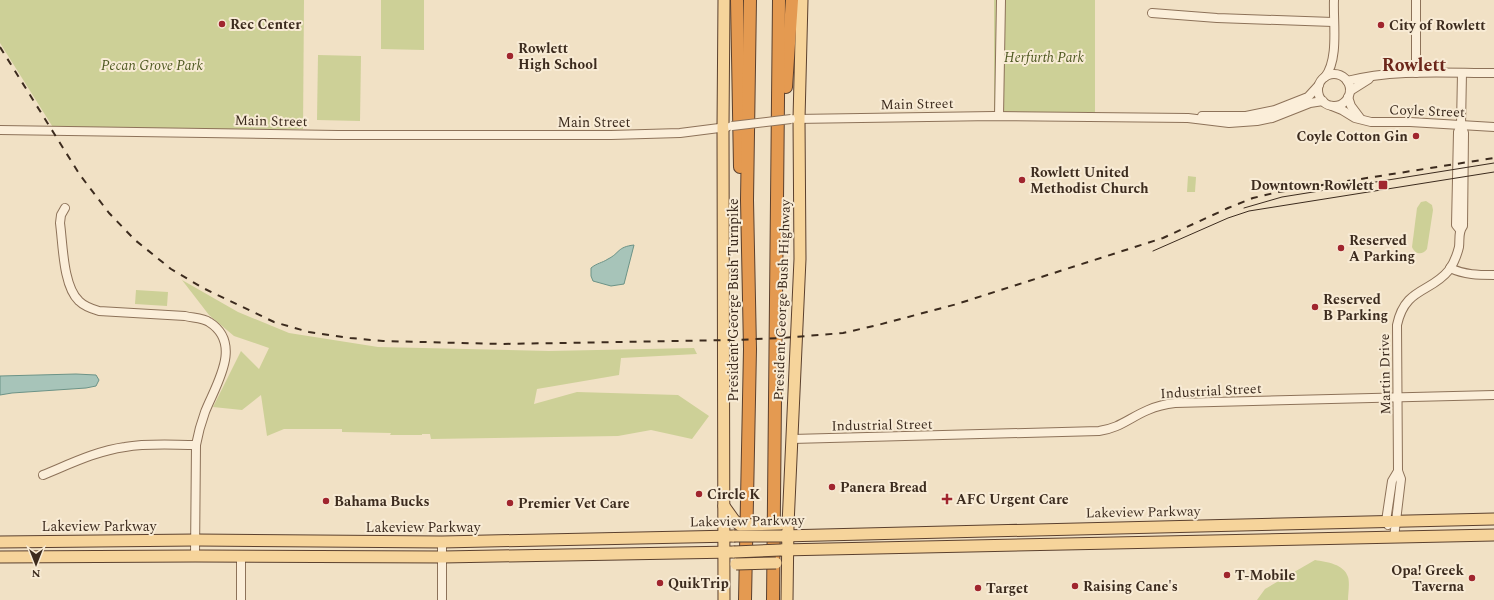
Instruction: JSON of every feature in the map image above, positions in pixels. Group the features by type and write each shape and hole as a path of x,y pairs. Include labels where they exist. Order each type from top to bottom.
{"highway":[{"path":"737,0 740,179 747,200"},
{"name":"President George Bush Turnpike","path":"745,600 750,349 747,200 750,0"},
{"path":"773,600 779,0"},
{"path":"778,119 784,102 792,0"}],"main road":[{"path":"724,0 728,127 724,506 729,536 729,552 724,584 724,600"},
{"name":"President George Bush Highway","path":"787,600 784,520 792,440 800,259 795,119 802,0"},
{"path":"724,506 734,520 740,525 784,520"},
{"name":"Lakeview Parkway","path":"0,542 196,540 442,542 583,540 1494,519"},
{"path":"1196,526 1196,542"},
{"path":"1036,529 1036,545"},
{"path":"910,547 921,539 946,539 953,531"},
{"path":"0,557 443,557 584,555 1494,535"},
{"path":"583,540 584,555"},
{"path":"54,556 62,547 71,544 98,541"},
{"path":"724,584 730,568 736,564 776,563 780,564 784,569 787,586"}],"street":[{"path":"999,116 1001,0"},
{"path":"1334,0 1333,47 1338,68 1345,79 1351,106 1360,119"},
{"path":"1416,0 1416,73"},
{"path":"1152,13 1217,18 1333,22"},
{"name":"Main Street","path":"1188,118 1198,116 1246,116 1270,111 1308,97 1325,77 1331,66 1333,47"},
{"path":"1325,77 1333,74 1345,79 1416,73 1494,73"},
{"name":"Martin Drive","path":"1394,538 1391,521 1392,480 1398,471 1398,321 1404,306 1412,297 1438,280 1450,268 1458,250 1460,230 1463,226 1464,133 1461,125 1462,73"},
{"path":"1319,85 1319,96 1323,101 1332,106 1341,104 1349,94 1365,81 1377,76"},
{"name":"Main Street","path":"0,130 338,135 611,135 680,133 795,119 999,116 1188,118 1224,122 1257,121 1283,114 1310,103 1323,101"},
{"name":"Coyle Street","path":"1332,106 1355,118 1376,122 1410,122 1494,127"},
{"path":"65,208 61,215 60,223 67,276 69,285 80,302 99,311 185,316 208,321 221,335 226,348 223,370 198,431 196,445 195,556"},
{"path":"1450,268 1467,274 1494,275"},
{"name":"Industrial Street","path":"792,440 1099,431 1118,426 1148,410 1168,404 1494,395"},
{"path":"43,475 93,454 124,447 141,445 196,445"},
{"path":"442,542 442,600"},
{"path":"241,556 241,600"}],"green space":[{"name":"Pecan Grove Park","path":"0,0 304,0 303,129 54,129 0,43"},
{"path":"381,0 424,0 424,50 381,49"},
{"name":"Herfurth Park","path":"994,0 1095,0 1095,114 994,116"},
{"path":"318,55 361,56 360,121 317,120"},
{"path":"1188,176 1196,177 1195,192 1187,192"},
{"path":"1426,201 1432,205 1433,210 1427,249 1423,253 1417,253 1412,247 1417,208 1421,202"},
{"path":"182,280 238,312 289,333 378,347 549,351 694,348 697,354 621,358 619,375 537,389 534,404 577,392 678,395 709,416 692,439 651,430 618,436 431,439 430,434 390,435 391,433 342,432 342,429 284,429 267,436 261,395 242,410 213,407 241,351 259,369 269,348 234,336 209,315"},
{"path":"136,290 168,292 167,306 135,304"},
{"path":"1315,560 1334,564 1343,569 1349,582 1348,600 1257,600 1265,589"}],"shaded area":[{"path":"634,245 624,284 611,286 593,281 591,276 591,268 612,257 624,247"},
{"path":"76,374 96,375 99,380 96,386 86,388 0,395 0,376"}],"tram line":[{"path":"1244,208 1282,197 1494,163"},
{"path":"1153,251 1228,218 1249,211 1494,172"}],"railway":[{"path":"0,47 80,175 109,213 135,240 171,269 203,288 274,322 309,332 383,341 502,344 734,340 843,333 957,304 1163,238 1253,198 1278,192 1494,158"}],"place":[{"name":"Rec Center","path":"222,24"},
{"name":"City of Rowlett","path":"1381,25"},
{"name":"Rowlett High School","path":"510,56"},
{"name":"Coyle Cotton Gin","path":"1416,136"},
{"name":"Rowlett United Methodist Church","path":"1022,180"},
{"name":"Downtown Rowlett","path":"1383,185"},
{"name":"Reserved A Parking","path":"1341,248"},
{"name":"Reserved B Parking","path":"1315,307"},
{"name":"Panera Bread","path":"832,487"},
{"name":"Circle K","path":"699,494"},
{"name":"AFC Urgent Care","path":"947,499"},
{"name":"Bahama Bucks","path":"326,501"},
{"name":"Premier Vet Care","path":"510,503"},
{"name":"T-Mobile","path":"1227,575"},
{"name":"Opa! Greek Taverna","path":"1472,578"},
{"name":"QuikTrip","path":"660,583"},
{"name":"Raising Cane's","path":"1075,586"},
{"name":"Target","path":"978,588"}],"district":[{"name":"Rowlett","path":"1414,65"}]}
